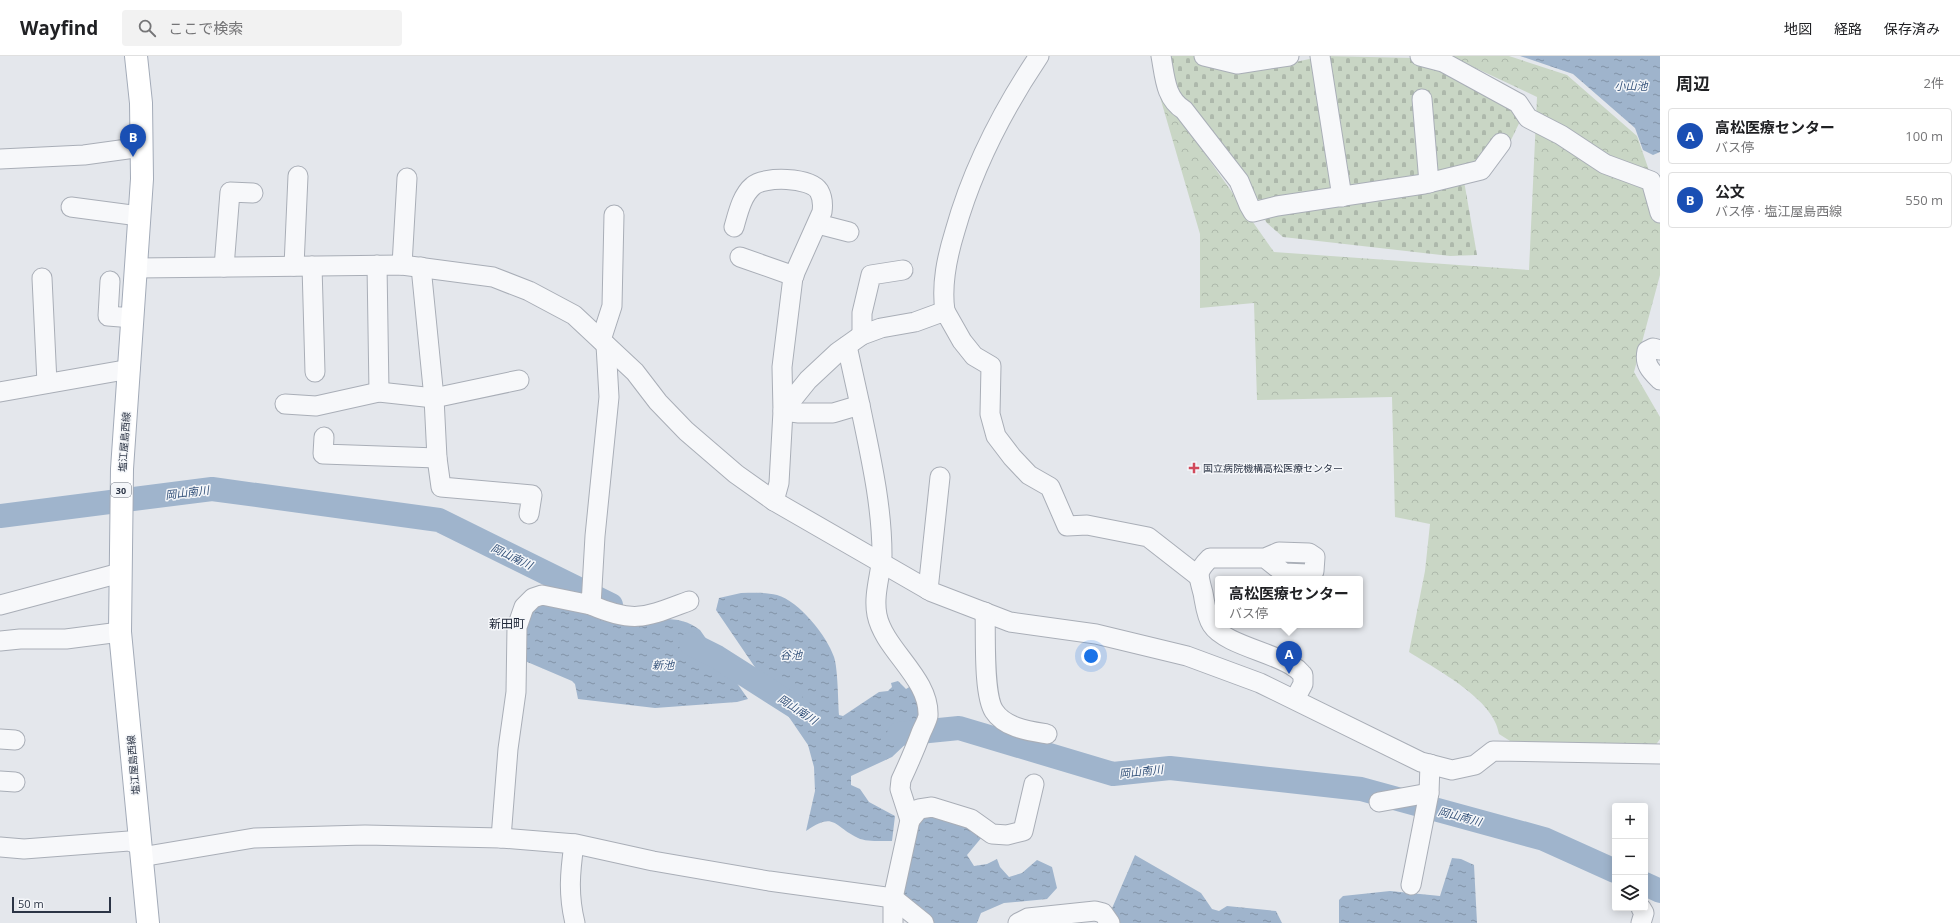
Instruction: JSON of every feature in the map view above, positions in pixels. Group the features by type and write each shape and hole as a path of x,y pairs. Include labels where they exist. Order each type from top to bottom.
{"main road":[{"name":"塩江屋島西線","path":"136,56 142,147 140,216 122,469 120,632 148,923"}],"street":[{"path":"1039,56 1003,112 982,154 962,206 948,253 943,294 945,312 962,341 974,356 991,366 990,414 996,436 1012,457 1029,475 1050,487 1067,526 1087,525 1148,537 1198,576"},
{"path":"1161,56 1168,91 1175,104 1184,110 1239,181 1248,205 1253,212 1342,196 1429,183 1481,170 1501,143"},
{"path":"1204,56 1237,64 1289,56"},
{"path":"1320,56 1342,196"},
{"path":"1420,56 1443,62 1518,103 1528,118 1561,135 1605,164 1651,180 1660,213"},
{"path":"1422,99 1429,183"},
{"path":"0,159 84,155 142,147"},
{"path":"294,266 298,176"},
{"path":"402,265 406,178"},
{"path":"734,227 741,204 752,187 760,181 795,180 809,184 819,191 823,203 822,212 794,276 788,310 782,367 783,411 779,482 774,501"},
{"path":"224,267 230,192 253,193"},
{"path":"71,207 140,216"},
{"path":"591,605 595,536 610,396 603,343 612,306 614,215"},
{"path":"818,224 849,232"},
{"path":"740,257 794,276"},
{"path":"377,265 379,392"},
{"path":"136,268 402,265 493,276 529,291 574,315 635,372 658,402 686,431 736,474 774,501 928,590 1010,622 1096,634 1187,656 1260,683 1421,762 1452,770 1475,765 1493,751 1660,754"},
{"path":"312,266 315,372"},
{"path":"421,267 434,398 437,458 441,487 532,495 529,514"},
{"path":"903,270 871,275 855,340 860,405 874,475 879,510 882,556 876,597 877,615 884,632 916,678 926,701 928,717 901,780 900,789 910,820"},
{"path":"42,278 47,384"},
{"path":"110,281 108,316 133,318"},
{"path":"783,411 808,380 838,352 855,340 881,328 915,322 945,312"},
{"path":"1660,350 1653,348 1647,351 1646,358 1648,368 1660,380"},
{"path":"0,392 130,369"},
{"path":"285,404 316,406 379,392 434,398 519,380"},
{"path":"783,411 798,413 833,413 860,405"},
{"path":"324,437 323,454 437,458"},
{"path":"928,590 940,477"},
{"path":"1266,558 1221,556 1210,558 1200,568 1198,576 1210,621 1217,631 1228,638 1273,656 1294,667 1303,675 1303,684 1295,699"},
{"path":"0,605 120,573"},
{"path":"501,838 508,749 516,692 517,627 524,607 533,598 542,596 591,605 613,614 632,617 650,616 689,601"},
{"path":"985,612 988,690 994,711 1004,720 1021,730 1047,734"},
{"path":"0,641 20,639 66,639 120,632"},
{"path":"1260,683 1273,656"},
{"path":"1411,885 1430,793 1430,764"},
{"path":"893,923 893,898 910,820 919,809 932,807 971,819 992,834 1007,835 1023,831 1034,784"},
{"path":"1379,802 1430,793"},
{"path":"0,847 24,849 129,841 140,851 254,838 365,835 501,838 574,844 652,862 761,880 893,898 924,923"},
{"path":"574,844 570,872 570,901 575,923"},
{"path":"1018,923 1028,918 1095,911 1103,913 1110,923"},
{"path":"1641,923 1644,913 1643,911"}],"green space":[{"path":"1165,56 1194,56 1207,62 1291,63 1323,56 1414,58 1525,111 1511,140 1488,170 1464,181 1477,255 1450,256 1283,237 1267,223 1253,205 1182,103"},
{"path":"1450,56 1509,56 1567,75 1637,136 1660,202 1660,275 1634,372 1660,417 1660,739 1652,750 1518,746 1499,734 1495,721 1476,697 1409,652 1425,571 1430,524 1395,517 1392,397 1257,400 1254,303 1200,308 1200,234 1160,97 1182,121 1274,252 1529,270 1537,97"}],"water":[{"name":"小山池","path":"1520,56 1660,56 1660,152 1653,155 1643,150 1635,128 1573,74"},
{"name":"谷池","path":"741,593 768,593 777,595 794,604 811,620 825,639 834,657 837,677 839,715 843,716 879,692 888,691 892,687 891,683 898,681 906,689 911,686 924,707 912,738 892,757 851,776 851,785 860,789 869,802 895,816 892,841 861,839 834,822 829,821 816,825 806,831 815,791 814,767 808,745 716,610 719,598"},
{"name":"新池","path":"535,602 663,619 673,619 691,624 700,630 748,699 737,702 655,708 578,699 575,684 572,681 525,661 527,620"},
{"path":"926,812 960,822 982,837 967,855 974,866 987,864 997,859 1000,867 1009,877 1022,873 1037,860 1052,867 1057,888 1047,899 1004,903 981,913 977,923 930,923 901,895 917,823"},
{"path":"1135,855 1201,893 1212,909 1219,911 1227,906 1276,911 1282,923 1118,923 1110,913"},
{"path":"1452,858 1461,859 1474,865 1477,923 1339,923 1339,900 1343,896 1390,891 1440,896"}],"waterway":[{"name":"岡山南川","path":"0,516 212,489 439,520 611,605"},
{"name":"岡山南川","path":"691,644 717,657 800,710"},
{"name":"岡山南川","path":"899,734 959,728 1113,774 1170,768 1361,789 1544,839 1612,870"},
{"name":"岡山南川","path":"1648,885 1660,891"}],"place":[{"name":"公文","path":"133,157"},
{"name":"国立病院機構高松医療センター","path":"1194,468"},
{"name":"高松医療センター","path":"1289,674"}],"district":[{"name":"新田町","path":"507,623"}]}
